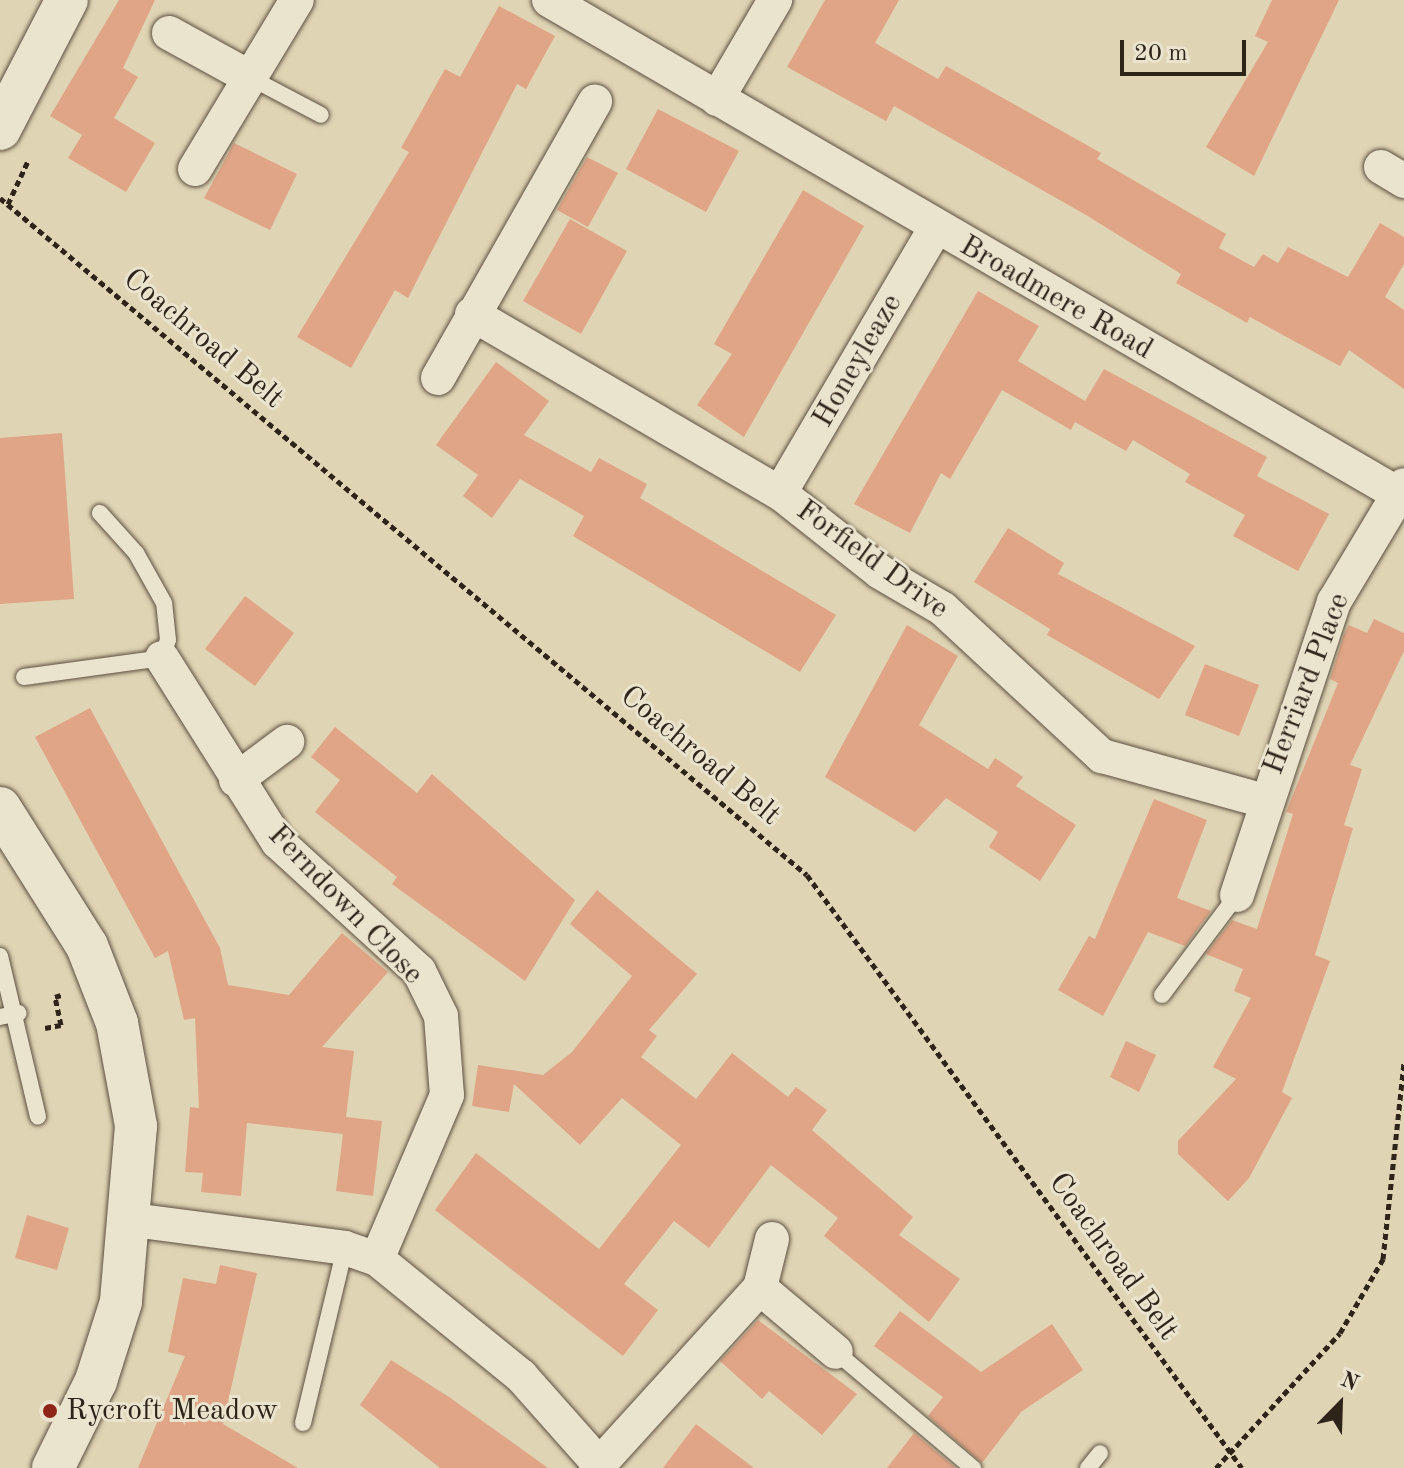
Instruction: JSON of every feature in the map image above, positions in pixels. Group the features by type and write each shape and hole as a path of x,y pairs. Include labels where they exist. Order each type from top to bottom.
{"street":[{"path":"0,129 67,0"},
{"path":"195,169 297,0"},
{"name":"Broadmere Road","path":"549,0 935,229 1401,489"},
{"path":"717,99 775,0"},
{"path":"169,33 249,77"},
{"path":"438,378 595,102"},
{"name":"Honeyleaze","path":"780,493 935,229"},
{"name":"Forfield Drive","path":"472,314 780,493 880,572 943,609 1102,756 1264,801"},
{"name":"Herriard Place","path":"1237,895 1264,801 1334,602 1401,489"},
{"name":"Ferndown Close","path":"162,658 236,780 278,842 419,971 441,1016 447,1095 361,1254"},
{"path":"236,780 287,742"},
{"path":"0,808 62,899 102,982 130,1074 133,1220 110,1347 53,1468"},
{"path":"133,1220 361,1254 521,1376 597,1466 760,1288 772,1239"},
{"path":"760,1288 836,1352"}],"lane":[{"path":"249,77 321,115"},
{"path":"24,677 162,658 168,640 164,603 136,553 100,513"},
{"path":"1162,995 1237,895"},
{"path":"0,956 19,1013 38,1117"},
{"path":"0,1017 19,1013"},
{"path":"303,1423 361,1254"},
{"path":"836,1352 973,1468"},
{"path":"1088,1468 1100,1453"}],"path":[{"name":"Coachroad Belt","path":"0,198 807,875 1242,1468"},
{"path":"19,1013 37,1004 43,1029 61,1025 55,997 102,982"},
{"path":"1216,1468 1340,1333 1383,1259 1404,1063"}],"building":[{"path":"119,0 155,0 123,68 138,77 114,118 155,143 126,192 68,158 82,135 50,116"},
{"path":"825,0 899,0 875,43 938,79 946,66 1101,153 1097,159 1226,234 1219,248 1254,267 1263,254 1278,263 1288,247 1348,277 1380,223 1404,237 1404,264 1385,297 1404,310 1404,389 1349,350 1340,366 1250,317 1247,323 1176,283 1181,274 1086,215 894,106 886,121 787,67"},
{"path":"1272,0 1339,0 1254,176 1206,147 1268,42 1255,36"},
{"path":"499,6 555,36 526,89 517,84 408,298 395,290 351,368 297,337 409,152 401,148 445,69 460,77"},
{"path":"658,109 739,151 706,212 626,169"},
{"path":"234,143 297,174 270,230 204,198"},
{"path":"587,157 618,173 588,227 557,210"},
{"path":"803,190 864,226 744,437 697,405 732,354 714,344"},
{"path":"570,219 627,251 581,334 523,301"},
{"path":"978,291 1039,326 1018,361 1085,401 1104,369 1267,457 1257,476 1329,514 1298,571 1233,536 1245,515 1185,482 1190,474 1133,440 1126,451 1075,422 1071,430 1002,390 950,479 941,473 910,533 854,504"},
{"path":"496,362 549,401 524,435 591,472 599,458 647,484 640,498 836,615 800,672 573,536 584,516 520,479 492,518 463,496 478,475 436,445"},
{"path":"62,433 74,599 0,604 0,438"},
{"path":"1008,528 1064,563 1058,574 1195,646 1159,699 1047,635 1050,629 974,582"},
{"path":"245,596 294,633 255,686 205,649"},
{"path":"1374,619 1404,633 1404,651 1350,765 1362,769 1344,825 1353,828 1315,955 1330,961 1282,1092 1292,1098 1249,1178 1228,1201 1178,1154 1178,1141 1236,1079 1213,1067 1251,998 1234,991 1243,969 1206,954 1232,920 1257,929 1293,814 1286,812 1338,683 1330,679 1344,634 1349,625 1367,633"},
{"path":"907,625 958,656 919,725 988,769 995,758 1023,777 1016,786 1076,825 1040,881 989,847 998,832 946,798 915,832 825,777"},
{"path":"1205,664 1259,685 1239,736 1185,715"},
{"path":"90,708 220,948 228,985 289,995 342,933 388,972 322,1047 354,1051 346,1117 382,1121 373,1196 336,1191 343,1134 247,1123 241,1196 201,1192 203,1173 185,1172 190,1107 199,1108 195,1018 184,1020 168,951 155,958 35,737"},
{"path":"335,727 417,793 432,774 575,900 525,981 392,884 397,877 315,812 340,780 311,757"},
{"path":"1154,799 1207,820 1177,898 1211,911 1185,946 1148,932 1103,1016 1058,990 1089,936 1095,939"},
{"path":"597,890 697,974 649,1030 657,1036 641,1057 696,1099 732,1053 788,1097 796,1087 827,1110 812,1130 913,1217 899,1235 960,1279 929,1322 824,1236 838,1218 771,1165 709,1248 674,1221 624,1284 658,1310 623,1356 435,1210 476,1153 599,1249 681,1145 622,1098 580,1145 514,1084 509,1112 472,1106 478,1065 543,1075 572,1052 632,976 570,924"},
{"path":"1126,1041 1156,1055 1139,1092 1110,1077"},
{"path":"27,1215 69,1228 57,1270 15,1258"},
{"path":"220,1265 257,1273 223,1424 298,1468 138,1468 185,1356 168,1352 183,1278 216,1284"},
{"path":"900,1311 981,1372 1052,1324 1083,1370 1021,1412 982,1463 928,1416 943,1397 874,1346"},
{"path":"758,1320 857,1394 822,1435 769,1391 762,1399 720,1361"},
{"path":"391,1360 548,1468 440,1468 360,1405"},
{"path":"696,1424 713,1437 754,1468 663,1468"},
{"path":"914,1433 956,1468 887,1468"}],"place":[{"name":"Rycroft Meadow","path":"50,1411"}]}
